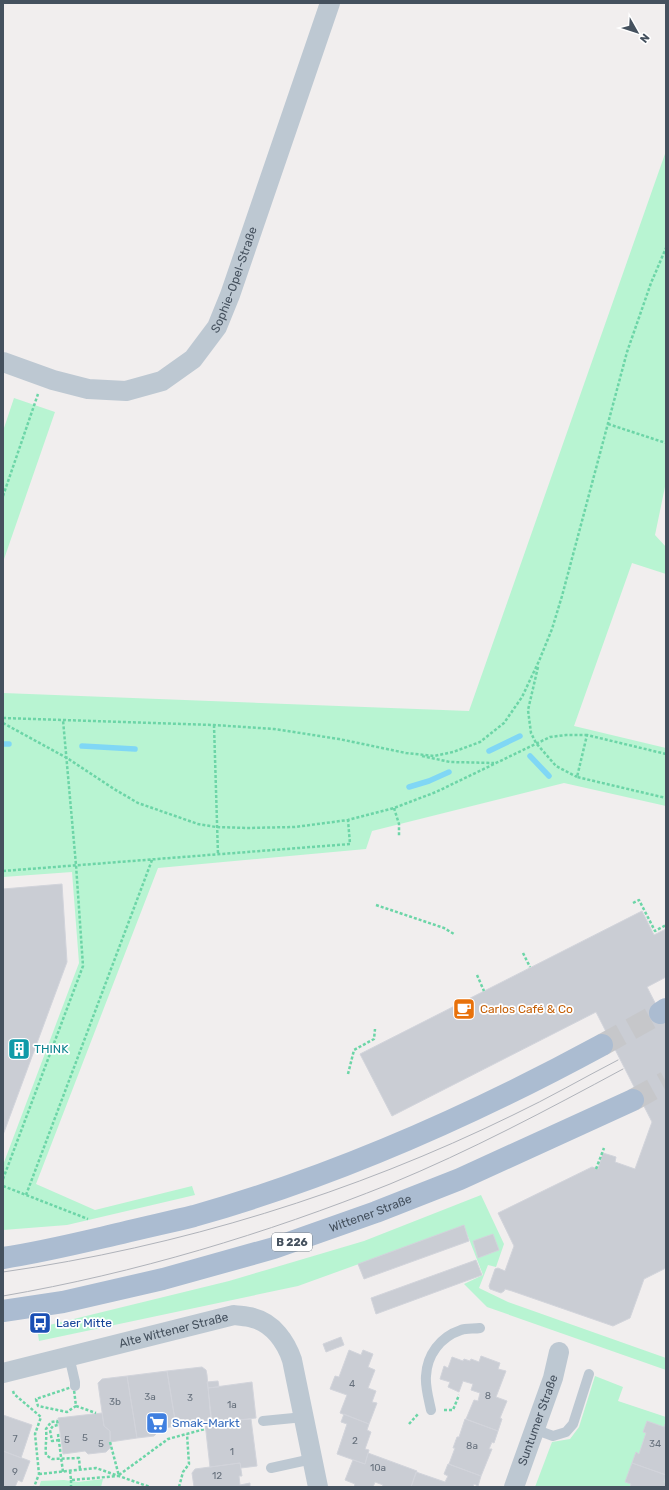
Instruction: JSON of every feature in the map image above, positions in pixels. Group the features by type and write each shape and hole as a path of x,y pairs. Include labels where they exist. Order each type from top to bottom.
{"main road":[{"path":"3,1258 85,1242 194,1216 279,1189 349,1164 436,1128 568,1064 602,1045"},
{"name":"Wittener Straße","path":"3,1311 63,1302 163,1279 274,1248 376,1212 460,1179 633,1100"}],"street":[{"name":"Sophie-Opel-Straße","path":"3,362 88,389 126,390 162,380 193,359 217,327 230,295 330,3"},
{"name":"Alte Wittener Straße","path":"4,1372 234,1315 254,1318 271,1327 288,1348 292,1360 318,1487"},
{"name":"Suntumer Straße","path":"514,1487 553,1378 559,1352"}],"lane":[{"path":"431,1410 425,1378 436,1345 462,1329 480,1328"},
{"path":"69,1356 75,1386"},
{"path":"534,1430 553,1436 566,1432 573,1424 589,1374"},
{"path":"263,1421 304,1417"},
{"path":"271,1468 312,1459"}],"path":[{"path":"406,753 434,756 453,752 480,742 504,723 522,697 552,629 627,352 651,283 666,248"},
{"path":"3,496 44,376"},
{"path":"608,424 666,443"},
{"path":"539,661 528,710 531,732 536,743 556,766 577,777 666,798"},
{"path":"3,718 214,725 274,729 339,739 450,762 495,763"},
{"path":"3,1180 83,966 67,758 62,720"},
{"path":"3,723 67,758 114,790 138,803 198,824 216,827 295,827 348,820 394,808 436,792 550,737 587,735 666,754"},
{"path":"214,725 218,855"},
{"path":"577,777 587,735"},
{"path":"394,808 399,824 399,837"},
{"path":"3,871 350,844 348,820"},
{"path":"26,1195 152,860"},
{"path":"633,903 639,900 656,930 666,925"},
{"path":"376,905 444,928 454,934"},
{"path":"522,953 530,967"},
{"path":"477,976 484,991"},
{"path":"348,1074 354,1050 374,1039 375,1029"},
{"path":"596,1169 604,1148"},
{"path":"3,1186 92,1221"},
{"path":"4,1372 14,1394 41,1417 35,1434 40,1474 34,1487"},
{"path":"75,1386 36,1399 38,1406 67,1412 76,1406"},
{"path":"75,1399 76,1406"},
{"path":"76,1406 96,1413"},
{"path":"59,1440 52,1441 50,1430 53,1426 58,1425 57,1421 51,1422 46,1429 46,1455 52,1459 79,1458 80,1470"},
{"path":"70,1480 119,1476 168,1439 205,1429"},
{"path":"58,1434 62,1472"},
{"path":"179,1487 183,1472 189,1464 187,1434"},
{"path":"110,1442 119,1476"},
{"path":"40,1474 96,1468 150,1487"},
{"path":"70,1471 71,1487"}],"green space":[{"path":"666,151 666,482 655,535 666,547 666,574 632,563 574,726 666,748 666,806 564,783 372,831 366,849 158,868 36,1184 95,1210 192,1186 195,1195 67,1225 3,1230 3,1165 79,963 72,872 3,877 3,693 469,711"},
{"path":"14,398 55,412 3,562 3,431"},
{"path":"481,1195 504,1244 496,1267 488,1265 479,1288 508,1302 666,1358 666,1370 487,1307 464,1284 483,1275 464,1226 298,1286 39,1341 37,1328 229,1281 364,1241"},
{"path":"595,1376 623,1387 618,1401 666,1417 666,1487 535,1487 552,1442 570,1439 579,1427"},
{"path":"103,1479 101,1487 39,1487 41,1481 64,1480 78,1482"}],"building":[{"name":"THINK","path":"62,884 67,962 3,1135 3,889"},
{"path":"642,911 654,935 666,929 666,977 647,987 666,1024 666,1268 644,1279 630,1318 613,1326 512,1291 505,1289 501,1293 490,1289 489,1286 495,1269 498,1268 505,1271 514,1246 498,1213 592,1167 598,1169 603,1153 616,1157 615,1162 635,1169 652,1122 596,1012 392,1116 360,1054"},
{"path":"464,1225 469,1241 364,1279 358,1264"},
{"path":"493,1234 499,1250 478,1258 473,1241"},
{"path":"476,1260 482,1275 376,1314 371,1298"},
{"path":"341,1337 344,1345 326,1352 323,1344"},
{"path":"349,1350 361,1355 363,1350 373,1354 368,1367 375,1370 368,1388 376,1391 372,1402 377,1403 369,1424 340,1413 347,1395 330,1389 335,1376 339,1377"},
{"path":"481,1356 500,1363 498,1369 506,1371 496,1397 507,1401 500,1418 502,1419 498,1431 466,1419 474,1400 478,1401 480,1393 471,1390 473,1384 463,1381 459,1392 448,1387 450,1382 440,1379 444,1366 448,1368 452,1357 463,1361 464,1359 470,1361 471,1359 479,1362"},
{"path":"202,1367 206,1370 207,1375 211,1422 176,1426 167,1371"},
{"path":"167,1371 176,1426 158,1429 159,1431 154,1436 137,1438 127,1376"},
{"path":"127,1376 137,1438 110,1442 110,1431 104,1426 98,1383 102,1379"},
{"path":"218,1381 219,1387 208,1388 207,1382"},
{"path":"252,1382 256,1418 212,1423 208,1388"},
{"path":"102,1413 104,1426 110,1431 111,1447 106,1452 88,1454 85,1451 63,1454 58,1418"},
{"path":"344,1414 369,1424 367,1430 371,1432 365,1449 369,1450 365,1464 337,1454 347,1424 341,1422"},
{"path":"3,1415 32,1425 21,1458 3,1451"},
{"path":"251,1419 257,1466 241,1468 240,1463 210,1467 205,1423"},
{"path":"465,1419 498,1431 494,1443 492,1442 489,1449 492,1449 481,1476 449,1464 455,1448 453,1448 457,1437 459,1437"},
{"path":"647,1421 664,1427 665,1424 666,1425 666,1475 632,1463 636,1452 639,1454 646,1433 643,1432"},
{"path":"3,1451 30,1461 22,1482 18,1480 15,1487 3,1487"},
{"path":"368,1453 417,1471 411,1487 382,1487 383,1485 375,1482 373,1487 354,1487 355,1484 345,1480 353,1460 365,1464"},
{"path":"240,1463 242,1476 239,1476 240,1485 250,1483 250,1487 194,1487 192,1473 195,1469"},
{"path":"632,1463 666,1475 664,1482 666,1483 666,1487 630,1487 631,1484 625,1482"},
{"path":"448,1464 481,1476 478,1486 474,1484 473,1487 411,1487 416,1472 445,1482 448,1476 444,1474"}],"waterway":[{"path":"489,751 520,736"},
{"path":"3,744 9,744"},
{"path":"82,746 135,749"},
{"path":"530,756 549,776"},
{"path":"409,787 429,781 449,772"}],"tunnel":[{"path":"602,1045 660,1013"},
{"path":"633,1100 666,1082"}],"tram line":[{"path":"3,1272 135,1248 200,1232 328,1192 391,1169 453,1143 553,1095 618,1060"},
{"path":"3,1296 53,1287 151,1264 248,1235 343,1202 390,1184 479,1144 623,1069"}],"place":[{"name":"Carlos Café & Co","path":"464,1009"},
{"name":"THINK","path":"19,1049"},
{"name":"Laer Mitte","path":"40,1323"},
{"name":"Smak-Markt","path":"157,1423"}]}
